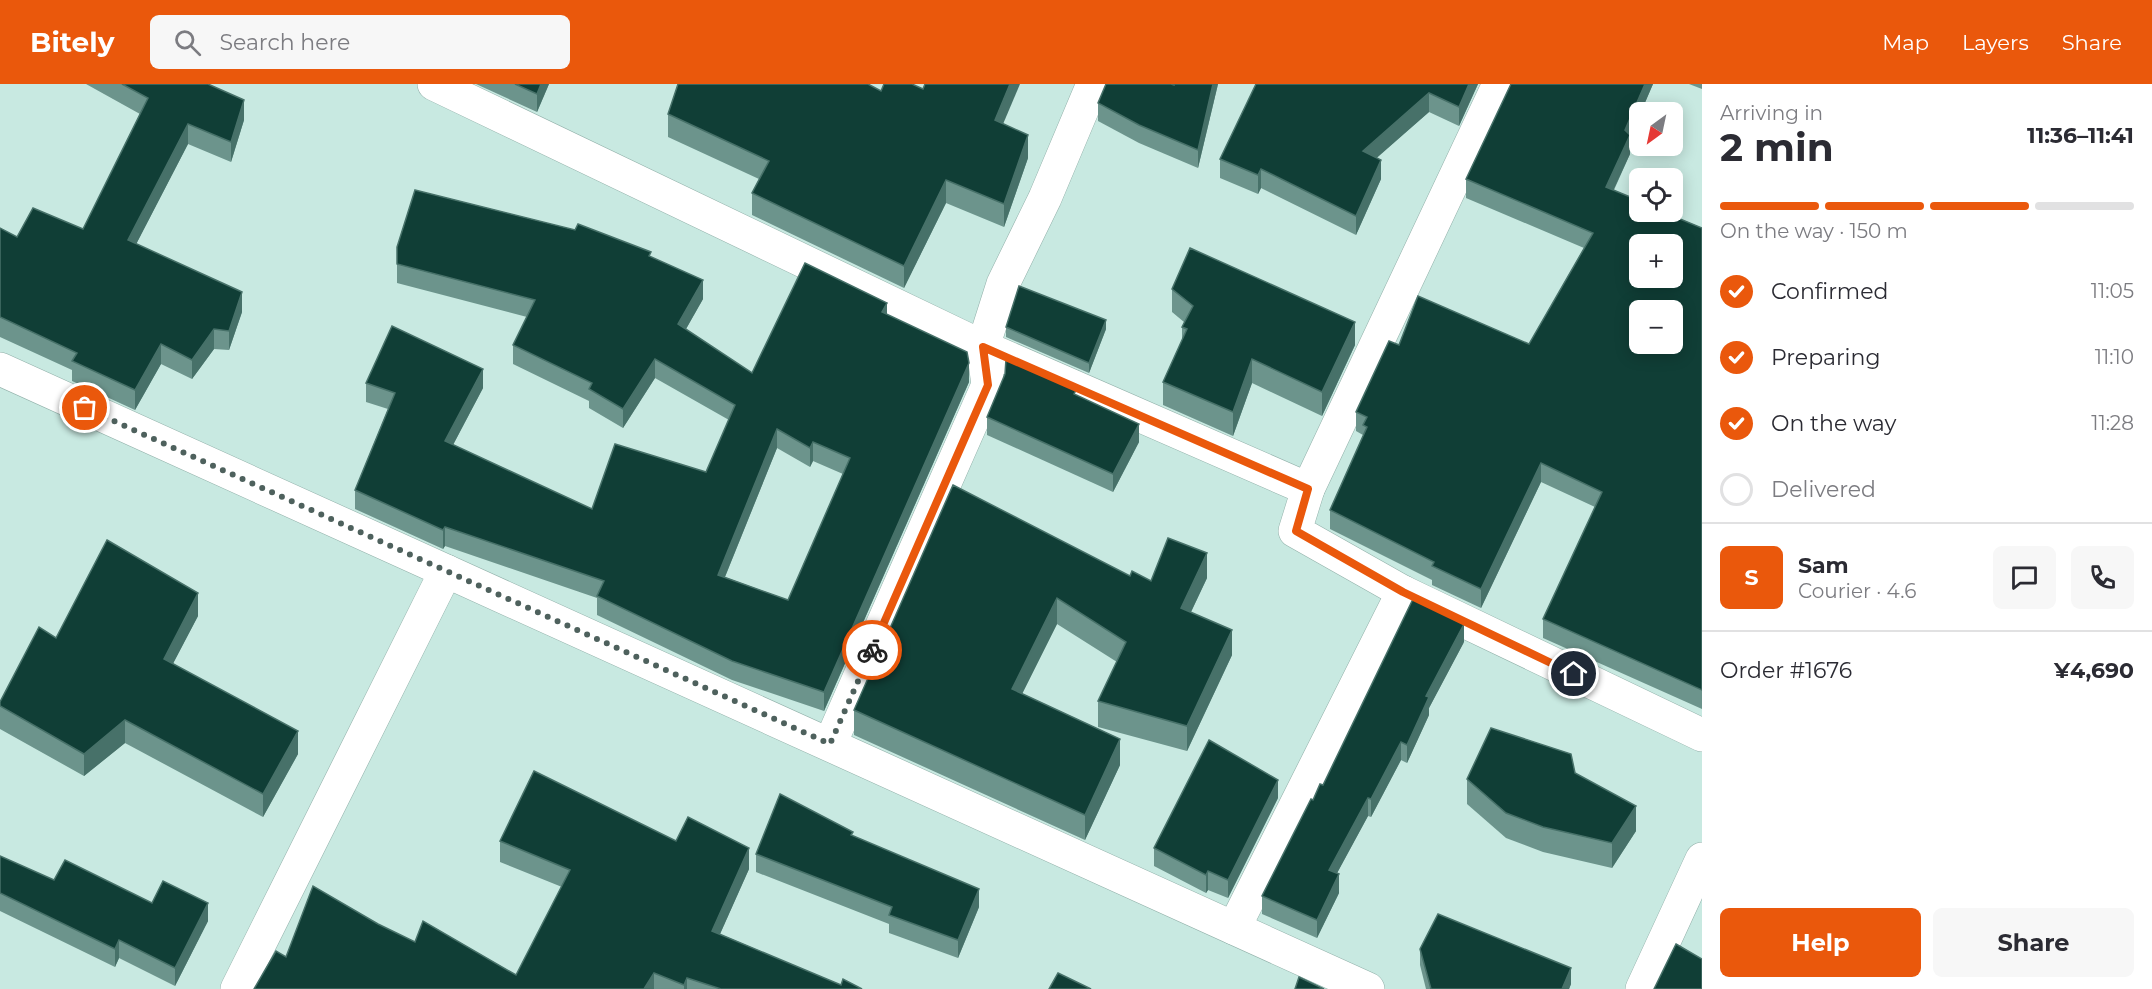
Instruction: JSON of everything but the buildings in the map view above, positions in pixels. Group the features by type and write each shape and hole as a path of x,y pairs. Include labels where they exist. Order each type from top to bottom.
{"street":[{"path":"434,84 983,347 1308,489"},
{"path":"830,744 988,385 983,347 1003,284 1044,198 1093,84"},
{"path":"1499,84 1308,489 1296,531 1403,592 1702,735"},
{"path":"0,369 1368,989"},
{"path":"237,989 446,571"},
{"path":"1234,928 1403,592"},
{"path":"1642,989 1702,859"}],"way so far":[{"path":"85,408 830,744 872,650"}],"route":[{"path":"872,650 988,385 983,347 1308,489 1296,531 1403,592 1574,674"}]}
